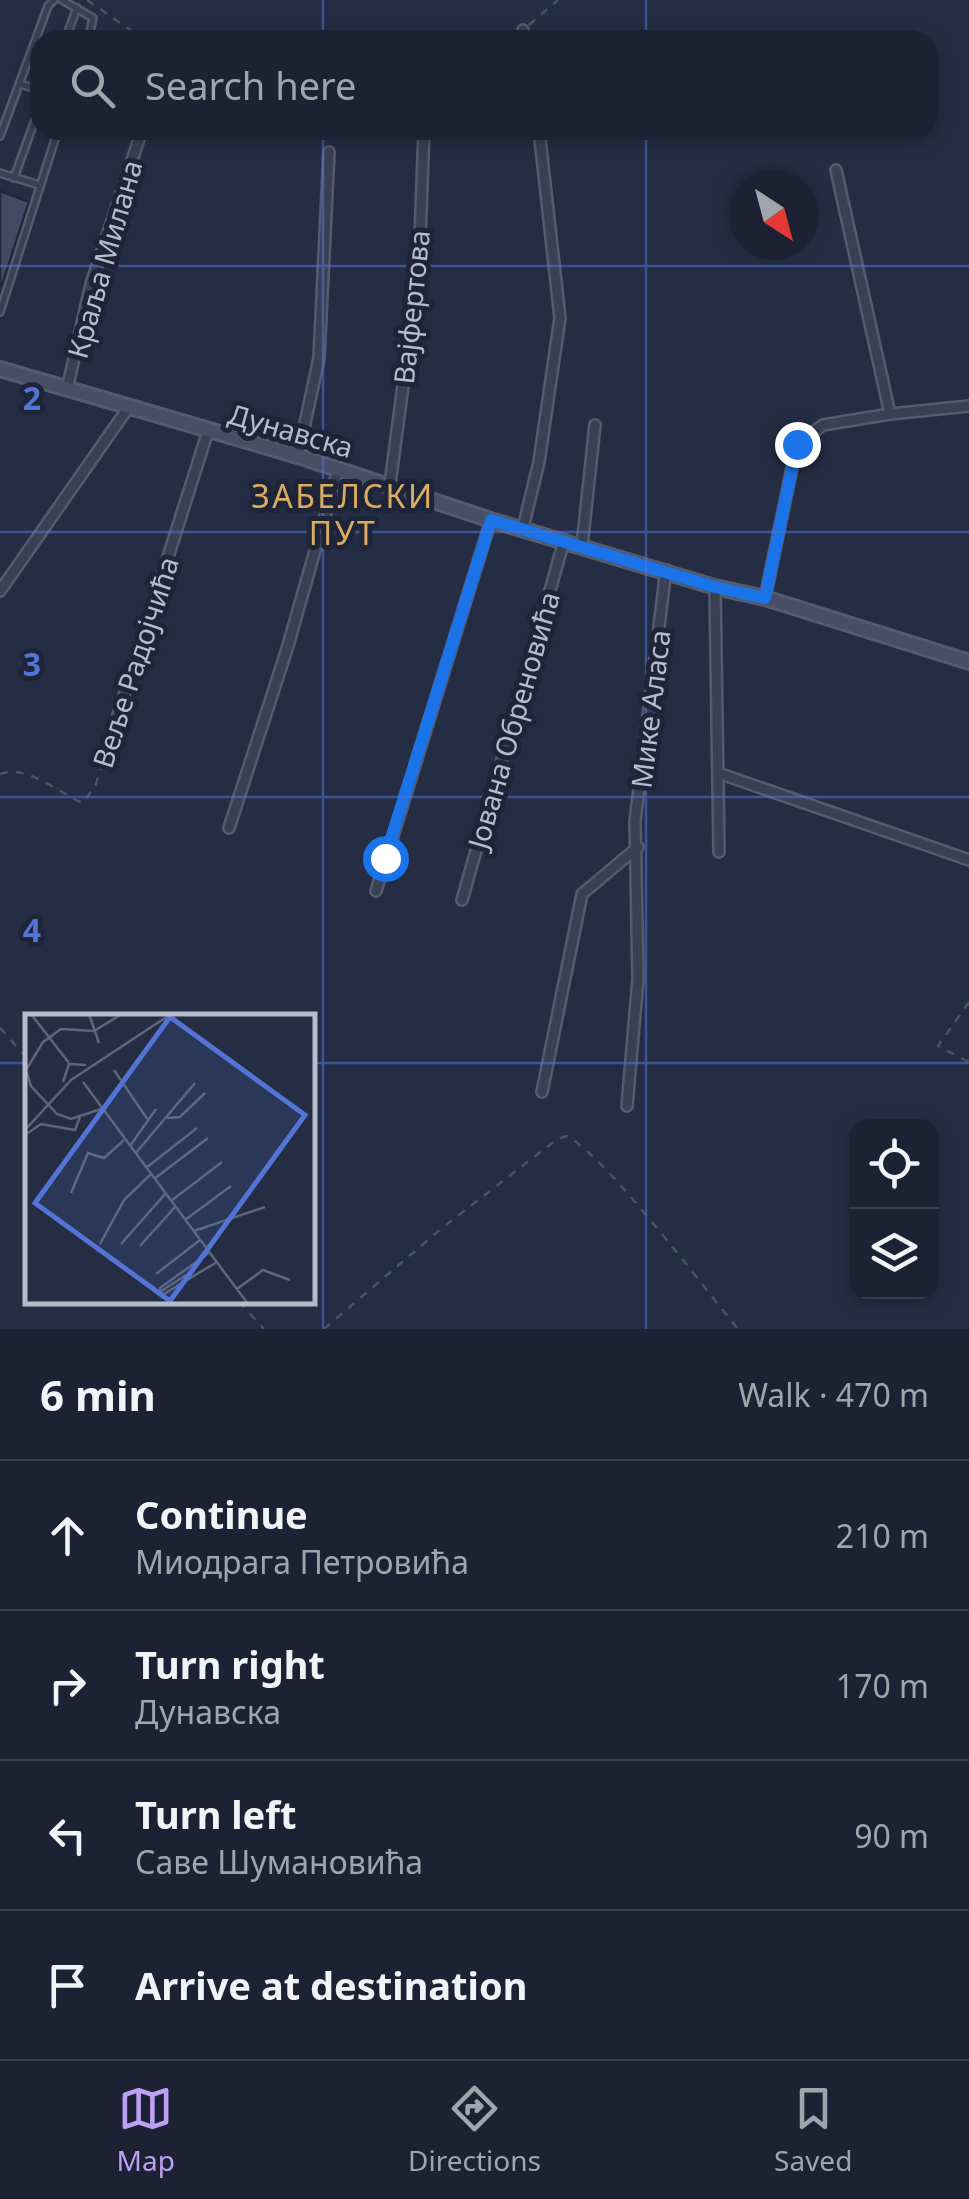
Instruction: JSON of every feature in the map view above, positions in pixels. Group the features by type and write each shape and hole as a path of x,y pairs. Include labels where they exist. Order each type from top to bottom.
{"street":[{"name":"Краља Милана","path":"67,389 91,284 139,140"},
{"name":"Вајфертова","path":"390,484 418,265 424,140"},
{"path":"523,528 539,462 560,318 540,140"},
{"path":"298,456 319,358 329,152"},
{"path":"836,170 890,414"},
{"name":"Дунавска","path":"0,369 969,662"},
{"path":"765,598 797,444 823,425 969,406"},
{"path":"0,591 128,408"},
{"path":"582,546 595,425"},
{"name":"Веље Радојчића","path":"109,744 208,431"},
{"path":"228,828 287,650 338,470"},
{"path":"376,891 491,520"},
{"name":"Јована Обреновића","path":"462,900 564,541"},
{"name":"Мике Аласа","path":"627,1106 638,979 635,820 666,570"},
{"path":"715,587 720,852"},
{"path":"718,773 969,860"},
{"path":"542,1092 582,894 638,847"}],"lane":[{"path":"39,30 54,0"},
{"path":"62,0 93,18 90,30"},
{"path":"69,30 78,8"},
{"path":"0,136 30,56"},
{"path":"20,84 30,87"},
{"path":"14,178 30,134"},
{"path":"0,312 55,140"},
{"path":"0,173 39,186"}],"path":[{"path":"87,0 130,30"},
{"path":"530,30 558,0"},
{"name":"Веље Радојчића","path":"0,774 14,771 29,775 83,803 96,784 109,744"},
{"path":"969,1002 938,1046 969,1062"},
{"path":"0,1028 25,1056"},
{"path":"324,1329 442,1228 566,1136 608,1173 738,1329"},
{"path":"241,1304 264,1329"}],"building":[{"path":"0,191 29,202 2,285 0,284"}],"district":[{"name":"ЗАБЕЛСКИ ПУТ","path":"343,514"}],"route":[{"path":"385,858 491,520 715,587 765,598 797,444"}]}
